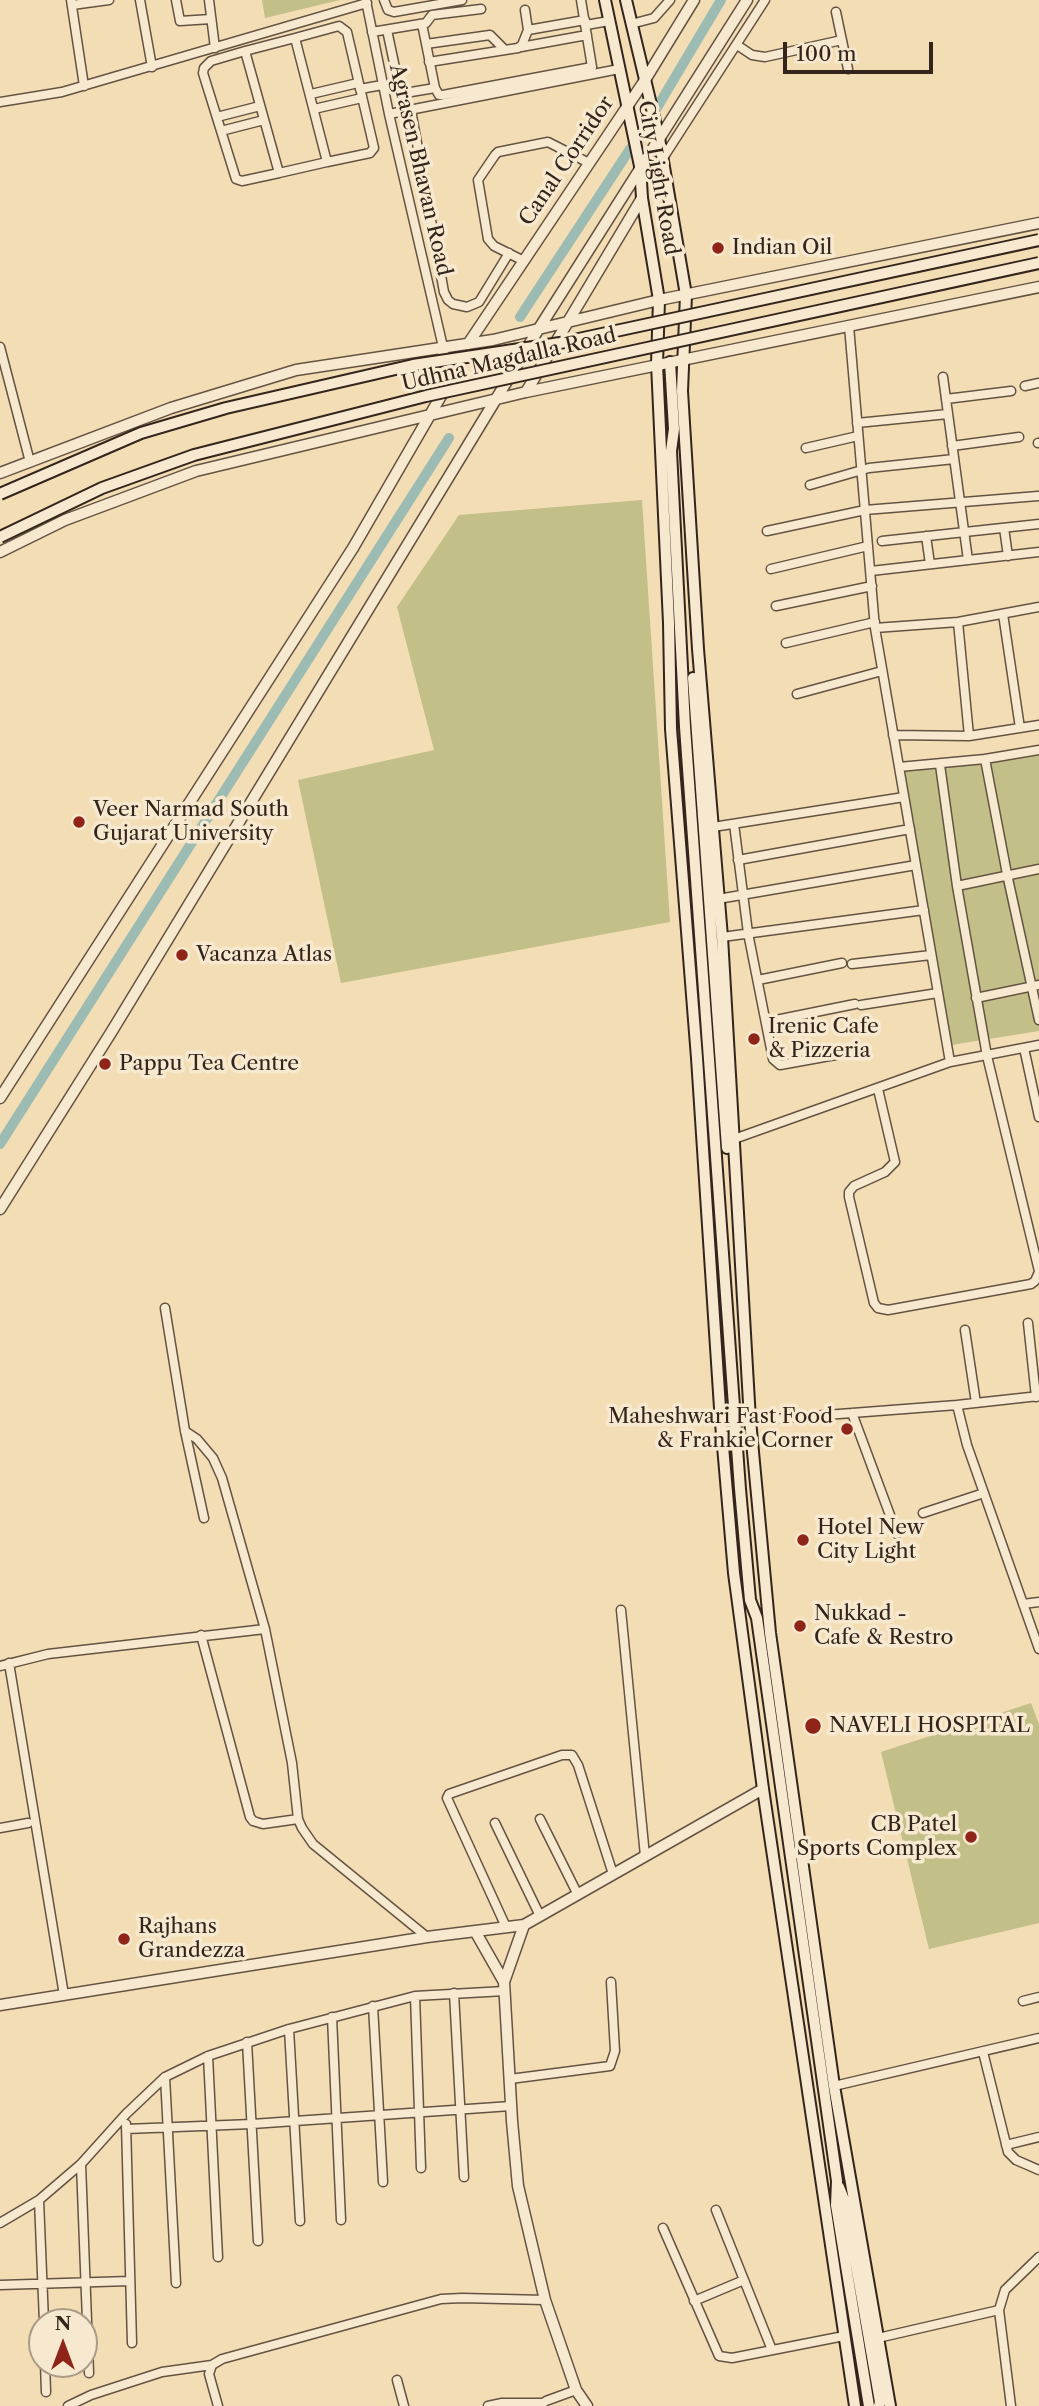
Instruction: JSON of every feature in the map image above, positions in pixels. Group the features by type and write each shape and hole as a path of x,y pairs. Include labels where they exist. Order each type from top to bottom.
{"main road":[{"name":"City Light Road","path":"605,0 640,166 642,198 659,300 657,364 671,729 734,1573 763,1789 855,2406"},
{"path":"626,0 659,138 686,295 682,360 683,405 734,1139 743,1421 834,2086 890,2406"},
{"name":"Udhna Magdalla Road","path":"0,494 141,433 238,405 413,365 560,343 1039,240"},
{"name":"Udhna Magdalla Road","path":"0,537 103,488 194,455 426,396 1039,263"},
{"path":"670,362 674,429 681,449 685,625 743,1421 759,1600 757,1618 836,2181 836,2204 869,2406"},
{"path":"836,2181 845,2202 879,2406"}],"street":[{"path":"84,86 72,3 109,0"},
{"path":"140,0 152,67"},
{"path":"176,0 180,21 211,19"},
{"path":"209,0 215,48"},
{"path":"384,0 388,10 394,12 462,0"},
{"path":"422,24 435,88 443,95 589,68 592,63 581,0"},
{"path":"631,24 654,18 670,0"},
{"name":"Canal Corridor","path":"446,373 469,343 645,80 694,0"},
{"path":"0,1209 112,1031 538,330 747,0"},
{"path":"663,158 765,0"},
{"path":"0,102 84,86 366,2"},
{"name":"Agrasen Bhavan Road","path":"366,2 382,85 443,346"},
{"path":"372,32 426,23 432,15 481,9"},
{"path":"521,47 528,30 525,10"},
{"path":"836,12 848,69"},
{"path":"429,62 521,47 609,21"},
{"path":"343,27 347,32 373,151 238,181 204,68 211,61 295,38 343,27"},
{"path":"528,30 586,27"},
{"path":"387,30 400,91 405,93 435,88"},
{"path":"274,31 277,42"},
{"path":"426,44 490,35 505,50"},
{"path":"295,38 327,162"},
{"path":"737,45 752,55 765,57 842,40"},
{"path":"245,51 279,173"},
{"path":"389,114 619,69"},
{"path":"311,94 360,90 382,85"},
{"path":"314,109 360,90"},
{"path":"217,117 260,106"},
{"path":"411,110 444,292 448,300 467,307 479,302 509,253"},
{"path":"221,131 264,120"},
{"path":"524,261 494,246 488,239 478,180 498,152 548,142 589,163"},
{"path":"526,392 642,198"},
{"path":"0,473 171,408 296,370 538,330 659,300 1039,223"},
{"path":"0,552 65,520 196,471 526,392 1039,287"},
{"path":"849,326 881,671 950,1062"},
{"path":"0,1098 353,548 445,389 443,346"},
{"path":"0,347 30,462"},
{"path":"943,377 968,560"},
{"path":"1026,386 1039,383"},
{"path":"946,400 1011,391"},
{"path":"857,423 948,414"},
{"path":"806,448 858,436"},
{"path":"953,446 1019,437"},
{"path":"810,485 869,468 954,459"},
{"path":"767,531 865,510 1038,496"},
{"path":"883,541 1039,524"},
{"path":"1004,528 1009,556"},
{"path":"926,536 930,564"},
{"path":"771,569 868,546"},
{"path":"871,571 1039,552"},
{"path":"776,606 872,586"},
{"path":"786,643 875,625 958,622 1039,607"},
{"path":"1003,614 1020,729"},
{"path":"958,622 970,736"},
{"path":"797,694 881,671"},
{"path":"893,735 970,736 1039,725"},
{"path":"899,767 940,765 1039,752"},
{"path":"985,760 1007,874 1036,986 1039,1020"},
{"path":"878,1089 895,1162 886,1172 854,1186 849,1197 874,1303 878,1308 888,1310 1035,1281 1039,1271 987,1056 976,998 940,765"},
{"path":"713,827 904,797"},
{"path":"734,824 748,933 773,1059 780,1065 852,1052"},
{"path":"738,860 909,830"},
{"path":"718,899 916,865"},
{"path":"957,886 1039,869"},
{"path":"722,937 923,910"},
{"path":"852,964 931,954"},
{"path":"758,980 842,963"},
{"path":"976,998 1036,986"},
{"path":"766,1022 938,993"},
{"path":"734,1139 950,1062 1039,1045"},
{"path":"1024,1048 1039,1117"},
{"path":"165,1308 185,1431 204,1518"},
{"path":"721,1423 1038,1397 1028,1323"},
{"path":"965,1330 976,1403"},
{"path":"957,1405 967,1445 1039,1649"},
{"path":"852,1413 897,1534"},
{"path":"185,1431 201,1443 220,1470 265,1629 292,1763 298,1819 313,1844 427,1937"},
{"path":"923,1513 984,1493"},
{"path":"1023,1604 1039,1602"},
{"path":"621,1610 645,1856"},
{"path":"64,1995 4,1665 48,1654 265,1629"},
{"path":"201,1635 250,1817 263,1824 298,1819"},
{"path":"506,1927 447,1798 449,1794 562,1755 572,1755 578,1765 613,1874"},
{"path":"0,2005 427,1937 524,1925 763,1789"},
{"path":"540,1819 578,1895"},
{"path":"0,1828 27,1823"},
{"path":"495,1824 540,1916"},
{"path":"524,1925 505,1987 511,2106 519,2186 545,2300 576,2390 587,2406"},
{"path":"475,1931 505,1987"},
{"path":"510,2079 610,2066 615,2051 611,1982"},
{"path":"0,2223 39,2200 80,2164 126,2114 166,2077 208,2056 289,2029 415,1996 505,1987"},
{"path":"454,1993 464,2178"},
{"path":"415,1996 421,2168"},
{"path":"1023,2001 1039,1997"},
{"path":"373,2006 383,2182"},
{"path":"332,2017 341,2220"},
{"path":"289,2029 300,2221"},
{"path":"834,2086 1039,2038"},
{"path":"247,2042 258,2241"},
{"path":"983,2052 1011,2157 1039,2170"},
{"path":"208,2056 218,2257"},
{"path":"166,2077 176,2283"},
{"path":"126,2129 252,2124 511,2106"},
{"path":"126,2114 132,2343"},
{"path":"1006,2145 1039,2137"},
{"path":"80,2164 85,2308"},
{"path":"39,2200 44,2308"},
{"path":"716,2210 772,2350"},
{"path":"663,2228 719,2356 732,2358 844,2336"},
{"path":"1012,2406 999,2310 1005,2290 1039,2257"},
{"path":"694,2301 744,2280"},
{"path":"0,2285 43,2286 130,2281"},
{"path":"68,2406 90,2395 162,2372 212,2365 222,2359 441,2299 545,2300"},
{"path":"878,2338 999,2310"},
{"path":"212,2365 209,2380 218,2406"},
{"path":"46,2378 46,2392"},
{"path":"397,2380 404,2406"},
{"path":"488,2406 502,2403 541,2404 576,2390"}],"shaded area":[{"path":"262,0 340,0 265,18"},
{"path":"642,500 670,922 341,983 298,780 434,750 397,607 459,515"},
{"path":"1039,747 1039,1031 945,1046 899,769"},
{"name":"CB Patel Sports Complex","path":"1031,1703 1039,1724 1039,1923 929,1949 881,1752"}],"waterway":[{"path":"655,111 721,0"},
{"path":"520,317 630,149"},
{"path":"0,1144 449,438"}],"place":[{"name":"Indian Oil","path":"718,248"},
{"name":"Veer Narmad South Gujarat University","path":"79,822"},
{"name":"Vacanza Atlas","path":"182,955"},
{"name":"Irenic Cafe & Pizzeria","path":"754,1039"},
{"name":"Pappu Tea Centre","path":"105,1064"},
{"name":"Maheshwari Fast Food & Frankie Corner","path":"847,1429"},
{"name":"Hotel New City Light","path":"803,1540"},
{"name":"Nukkad - Cafe & Restro","path":"800,1626"},
{"name":"NAVELI HOSPITAL","path":"813,1726"},
{"name":"CB Patel Sports Complex","path":"971,1837"},
{"name":"Rajhans Grandezza","path":"124,1939"}]}
